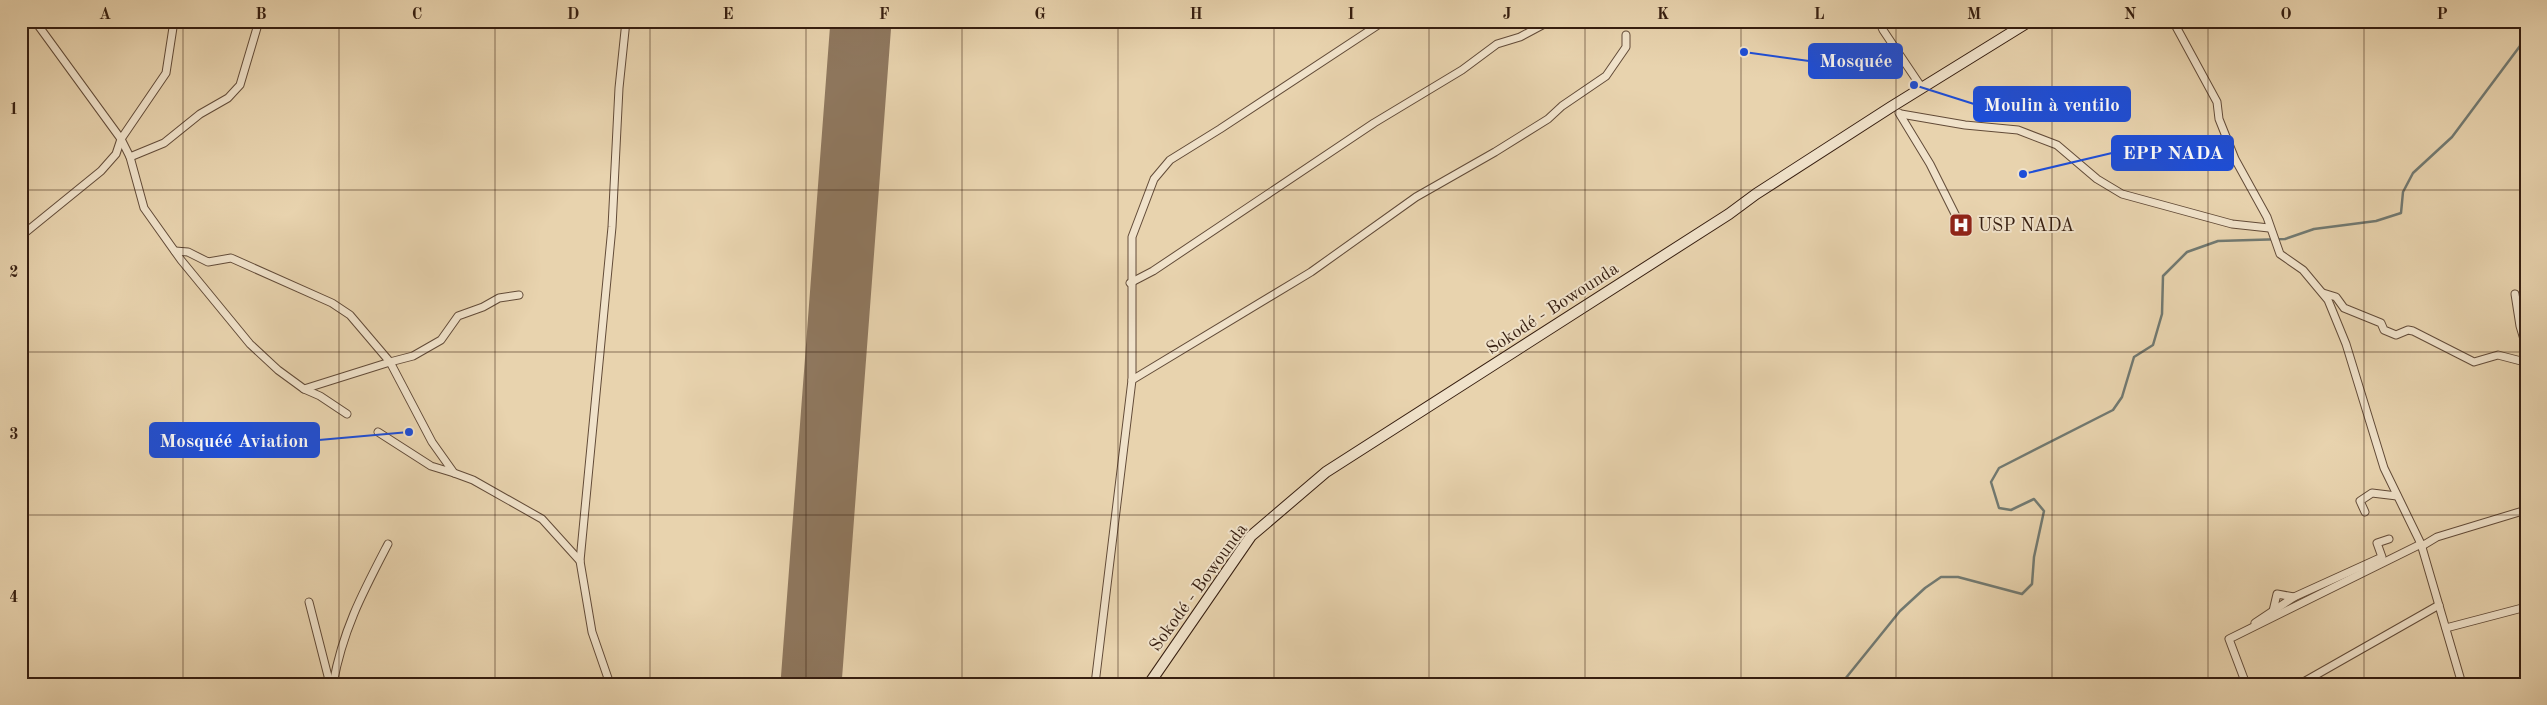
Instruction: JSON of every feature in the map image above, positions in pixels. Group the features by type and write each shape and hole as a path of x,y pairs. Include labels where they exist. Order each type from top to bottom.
{"main road":[{"name":"Sokodé - Bowounda","path":"1148,684 1251,536 1326,472 1730,214 1756,194 1891,107 2030,21"}],"street":[{"path":"35,21 121,139 130,157 144,208 175,251 250,344 278,370 304,389 320,396 347,414"},
{"path":"21,236 101,171 116,154 121,139 166,74 174,21"},
{"path":"130,157 164,143 200,114 228,98 240,85 260,21"},
{"path":"610,684 592,632 580,561 612,227 619,88 626,21"},
{"path":"1095,684 1132,380 1130,282 1132,237 1154,179 1170,160 1384,21"},
{"path":"1130,282 1153,271 1374,122 1462,70 1498,44 1520,37 1550,21"},
{"path":"1880,21 1883,30 1922,88"},
{"path":"2173,21 2217,102 2219,119 2236,159 2266,217 2280,254 2303,270 2328,300 2346,344 2384,468 2422,546 2462,684"},
{"path":"1132,380 1311,272 1416,197 1496,152 1548,119 1562,106 1606,76 1626,47 1626,35"},
{"path":"1891,107 1901,114 1930,164 1956,216"},
{"path":"1901,114 1964,125 2018,130 2057,145 2097,179 2122,194 2232,224 2269,228"},
{"path":"175,251 188,252 208,262 230,258 332,303 350,315 390,362 432,442 454,473"},
{"path":"2323,293 2336,297 2344,308 2381,323 2384,330 2396,335 2408,330 2414,331 2474,362 2498,355 2521,361 2526,360"},
{"path":"2515,294 2520,326 2526,346"},
{"path":"304,389 413,356 441,340 458,316 483,307 499,298 519,296"},
{"path":"378,432 432,466 473,480 542,519 580,561"},
{"path":"2365,512 2360,501 2372,493 2397,496"},
{"path":"2246,684 2229,640 2421,544 2422,546 2437,537 2526,510"},
{"path":"2251,629 2252,625 2294,596 2382,557 2377,543 2389,539"},
{"path":"331,684 342,641 359,600 388,544"},
{"path":"2272,611 2277,594 2294,596"},
{"path":"309,602 331,684"},
{"path":"2300,684 2439,605"},
{"path":"2446,628 2526,607"}],"waterway":[{"path":"1841,684 1900,611 1925,588 1941,577 1958,577 2022,594 2032,584 2034,557 2044,511 2034,499 2011,510 1999,508 1991,482 1999,468 2113,410 2122,397 2134,357 2153,345 2162,314 2163,276 2187,252 2218,241 2285,239 2314,229 2376,221 2401,213 2403,192 2413,173 2452,137 2520,46 2523,21"}],"runway":[{"path":"811,684 861,21"}],"place":[{"name":"Mosquée","path":"1744,52"},
{"name":"Moulin à ventilo","path":"1914,85"},
{"name":"EPP NADA","path":"2023,174"},
{"name":"USP NADA","path":"1961,225"},
{"name":"Mosquéé Aviation","path":"409,432"}]}
